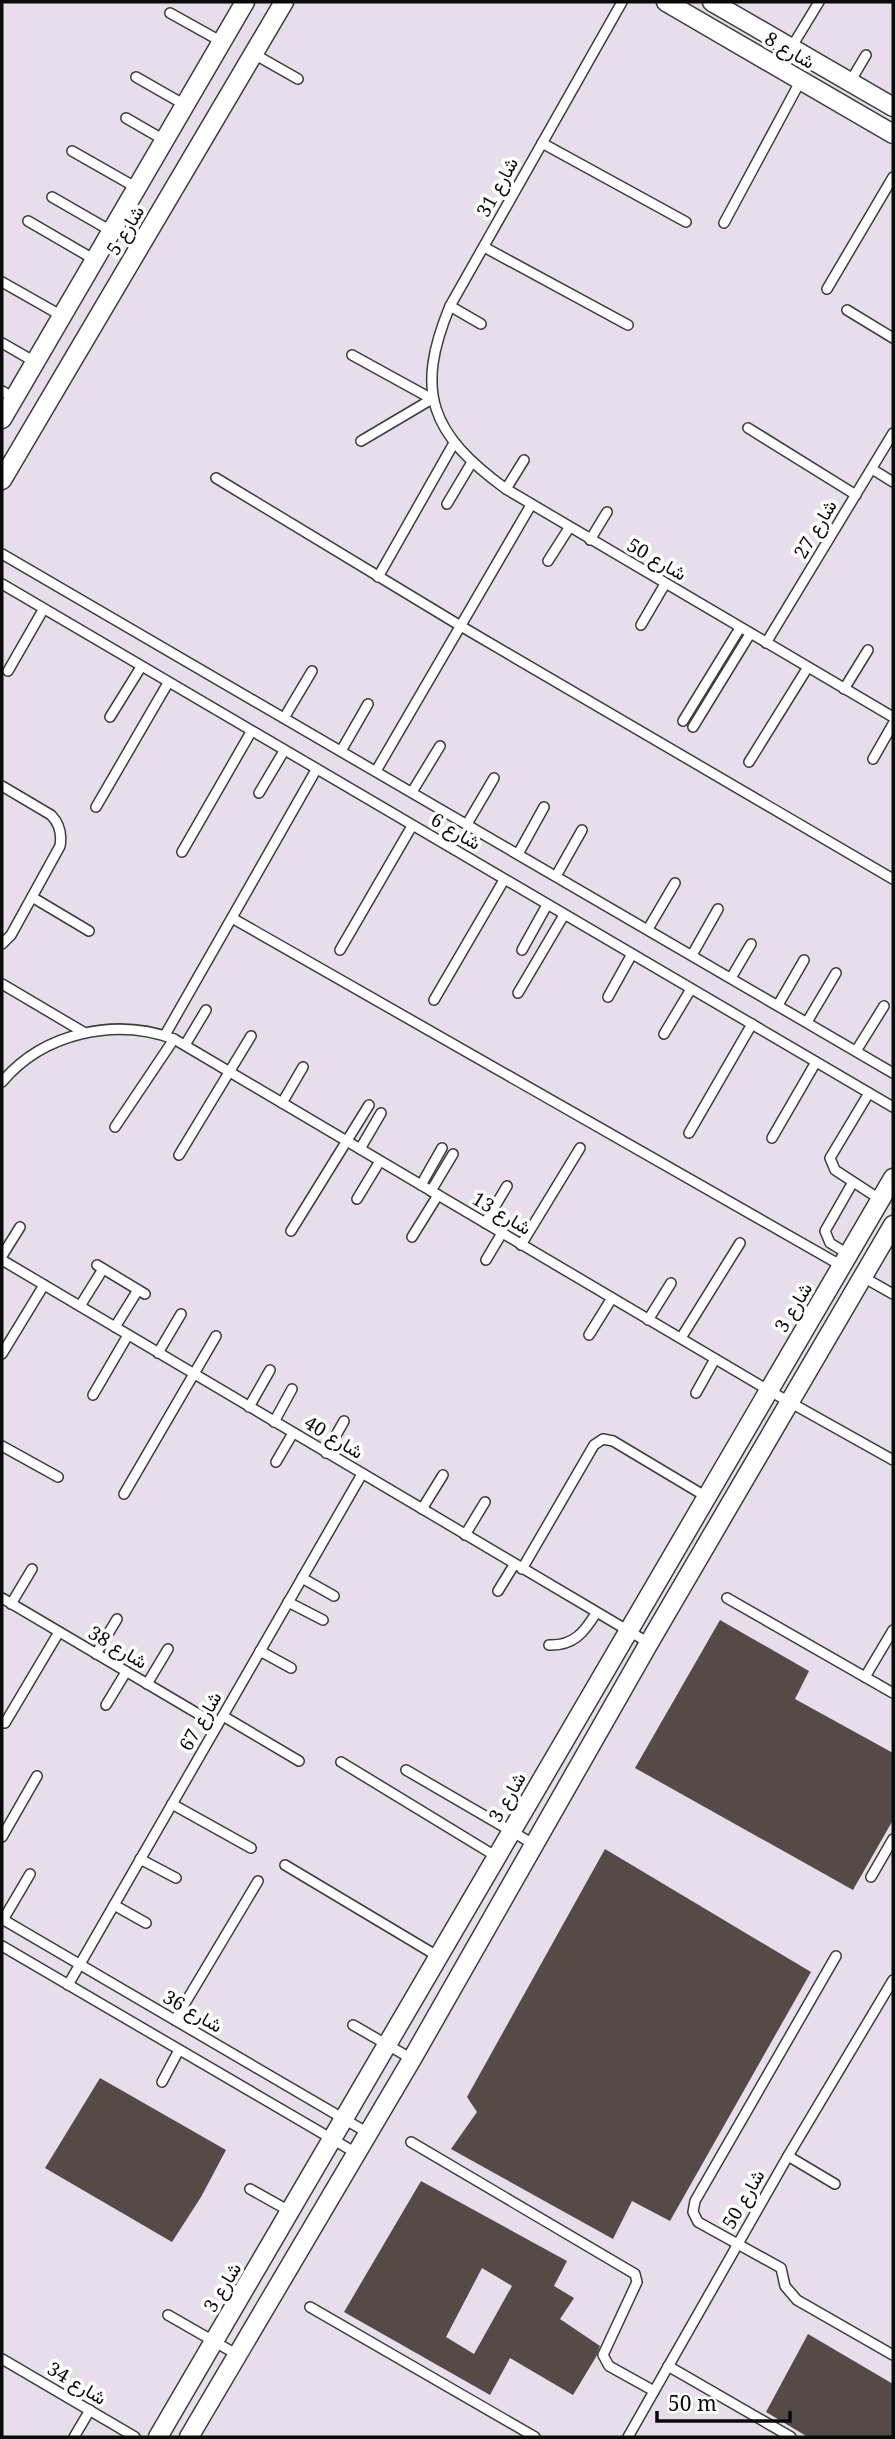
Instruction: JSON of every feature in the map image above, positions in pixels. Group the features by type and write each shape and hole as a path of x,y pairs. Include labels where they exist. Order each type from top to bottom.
{"street":[{"name":"شارع 5","path":"2,419 8,395 35,362 245,2"},
{"name":"شارع 5","path":"2,480 284,2"},
{"name":"شارع 8","path":"666,2 893,134"},
{"name":"شارع 8","path":"712,2 893,107"},
{"name":"شارع 3","path":"158,2437 334,2140 705,1496 893,1178"},
{"path":"190,2437 236,2354 412,2060 649,1643 893,1226"}],"lane":[{"name":"شارع 31","path":"432,399 434,352 450,306 622,2"},
{"path":"790,48 819,2"},
{"path":"170,13 222,42"},
{"path":"254,54 298,79"},
{"path":"850,82 866,55"},
{"path":"136,77 185,105"},
{"path":"724,223 801,80"},
{"path":"126,118 164,140"},
{"path":"542,143 686,222"},
{"path":"72,151 137,188"},
{"path":"827,289 893,177"},
{"path":"52,197 111,231"},
{"path":"28,221 95,260"},
{"path":"484,247 628,326"},
{"path":"2,282 62,316"},
{"path":"450,306 481,324"},
{"path":"847,310 893,338"},
{"path":"2,343 35,362"},
{"path":"352,355 432,399"},
{"path":"361,441 432,399"},
{"name":"شارع 50","path":"432,399 441,422 454,443 472,462 506,489 893,717"},
{"path":"748,428 856,495"},
{"name":"شارع 27","path":"766,643 893,433"},
{"path":"378,576 454,443"},
{"path":"506,489 524,460"},
{"path":"447,504 472,462"},
{"path":"872,469 893,482"},
{"path":"216,478 458,625 893,879"},
{"path":"376,771 458,625 531,505"},
{"path":"590,540 607,512"},
{"path":"548,561 569,528"},
{"name":"شارع 6","path":"2,554 893,1073"},
{"name":"شارع 6","path":"2,584 893,1107"},
{"path":"640,625 665,584"},
{"path":"8,671 43,610"},
{"path":"683,721 740,628"},
{"path":"693,727 750,634"},
{"path":"844,689 868,650"},
{"path":"110,717 141,667"},
{"path":"749,762 808,667"},
{"path":"284,718 312,671"},
{"path":"96,807 167,683"},
{"path":"341,751 368,704"},
{"path":"873,759 893,724"},
{"path":"182,852 251,732"},
{"path":"412,792 440,746"},
{"path":"259,793 284,751"},
{"path":"115,1127 169,1037 232,918 316,770"},
{"path":"467,824 494,778"},
{"path":"2,786 51,814 60,829 60,846 11,935 2,944"},
{"path":"518,854 544,807"},
{"path":"340,950 412,826"},
{"path":"556,876 582,830"},
{"path":"434,1000 504,880"},
{"path":"648,929 675,883"},
{"path":"32,897 89,930"},
{"path":"522,950 547,905"},
{"path":"692,955 718,909"},
{"path":"518,993 564,915"},
{"path":"232,918 845,1260"},
{"path":"731,978 751,944"},
{"path":"608,997 632,954"},
{"path":"778,1005 804,960"},
{"path":"807,1022 836,973"},
{"path":"2,984 85,1032"},
{"path":"664,1034 691,989"},
{"path":"856,1051 884,1006"},
{"path":"185,1045 206,1010"},
{"path":"689,1133 752,1024"},
{"name":"شارع 13","path":"3,1079 42,1049 85,1032 111,1028 139,1029 169,1037 768,1390 893,1460"},
{"path":"179,1155 251,1037"},
{"path":"772,1138 816,1062"},
{"path":"282,1102 303,1067"},
{"path":"869,1093 830,1158 835,1170 881,1200"},
{"path":"291,1231 369,1105"},
{"path":"360,1149 382,1113"},
{"path":"421,1185 442,1148"},
{"path":"522,1245 580,1148"},
{"path":"412,1237 453,1154"},
{"path":"357,1199 380,1161"},
{"path":"845,1260 830,1243 825,1231 853,1182"},
{"path":"485,1223 507,1186"},
{"path":"2,1258 20,1227"},
{"path":"486,1260 502,1233"},
{"path":"681,1338 740,1243"},
{"name":"شارع 40","path":"2,1258 649,1643"},
{"path":"79,1306 100,1267 142,1292 115,1327"},
{"path":"863,1277 893,1294"},
{"path":"649,1320 671,1283"},
{"path":"2,1353 44,1284"},
{"path":"589,1335 612,1298"},
{"path":"158,1353 181,1314"},
{"path":"93,1395 128,1335"},
{"path":"124,1494 216,1336"},
{"path":"696,1393 715,1359"},
{"path":"249,1407 270,1370"},
{"path":"274,1422 292,1390"},
{"path":"326,1452 344,1421"},
{"path":"276,1462 293,1433"},
{"path":"498,1591 518,1567 598,1441 613,1441 705,1496"},
{"path":"2,1446 58,1477"},
{"name":"شارع 67","path":"68,1985 362,1474"},
{"path":"422,1509 443,1475"},
{"path":"465,1535 485,1502"},
{"path":"11,1604 32,1569"},
{"path":"302,1578 334,1596"},
{"name":"شارع 38","path":"2,1598 217,1725"},
{"path":"727,1598 893,1693"},
{"path":"288,1602 323,1620"},
{"path":"549,1645 573,1640 586,1629 596,1613"},
{"path":"96,1654 117,1619"},
{"path":"865,1676 893,1630"},
{"path":"5,1723 59,1632"},
{"path":"148,1684 168,1648"},
{"path":"260,1651 291,1668"},
{"path":"106,1704 126,1672"},
{"path":"223,1716 299,1761"},
{"path":"341,1762 497,1857"},
{"path":"407,1770 535,1845"},
{"path":"2,1837 37,1776"},
{"path":"172,1804 251,1848"},
{"path":"871,1877 893,1839"},
{"path":"140,1859 176,1878"},
{"path":"285,1865 439,1957"},
{"path":"2,1919 30,1874"},
{"path":"175,2020 258,1881"},
{"path":"114,1905 146,1923"},
{"name":"شارع 36","path":"2,1919 368,2133"},
{"name":"شارع 36","path":"3,1950 356,2153"},
{"path":"836,1956 695,2200 693,2212 698,2222 781,2268 785,2286 797,2300 893,2355"},
{"name":"شارع 50","path":"628,2437 788,2156 893,1980"},
{"path":"353,2025 412,2060"},
{"path":"162,2082 180,2050"},
{"path":"411,2142 635,2274 637,2282 603,2355 609,2366 654,2391"},
{"path":"788,2156 835,2184"},
{"path":"250,2189 291,2212"},
{"path":"310,2307 535,2437"},
{"path":"168,2315 236,2354"},
{"name":"شارع 34","path":"2,2358 135,2437"},
{"path":"668,2366 791,2437"},
{"path":"74,2437 90,2410"}],"shaded area":[{"path":"2,2 893,2 893,2437 2,2437"}],"building":[{"path":"720,1620 809,1671 795,1699 893,1753 893,1820 853,1890 635,1768"},
{"path":"605,1849 811,1972 670,2221 632,2201 613,2239 451,2149 477,2112 467,2097"},
{"path":"100,2078 226,2150 201,2197 172,2242 45,2168"},
{"path":"421,2181 567,2261 554,2286 574,2298 560,2319 600,2346 573,2395 510,2358 490,2395 344,2312","holes":["482,2268 512,2286 474,2354 446,2337"]},
{"path":"808,2334 893,2384 893,2437 808,2437 766,2412"}]}
